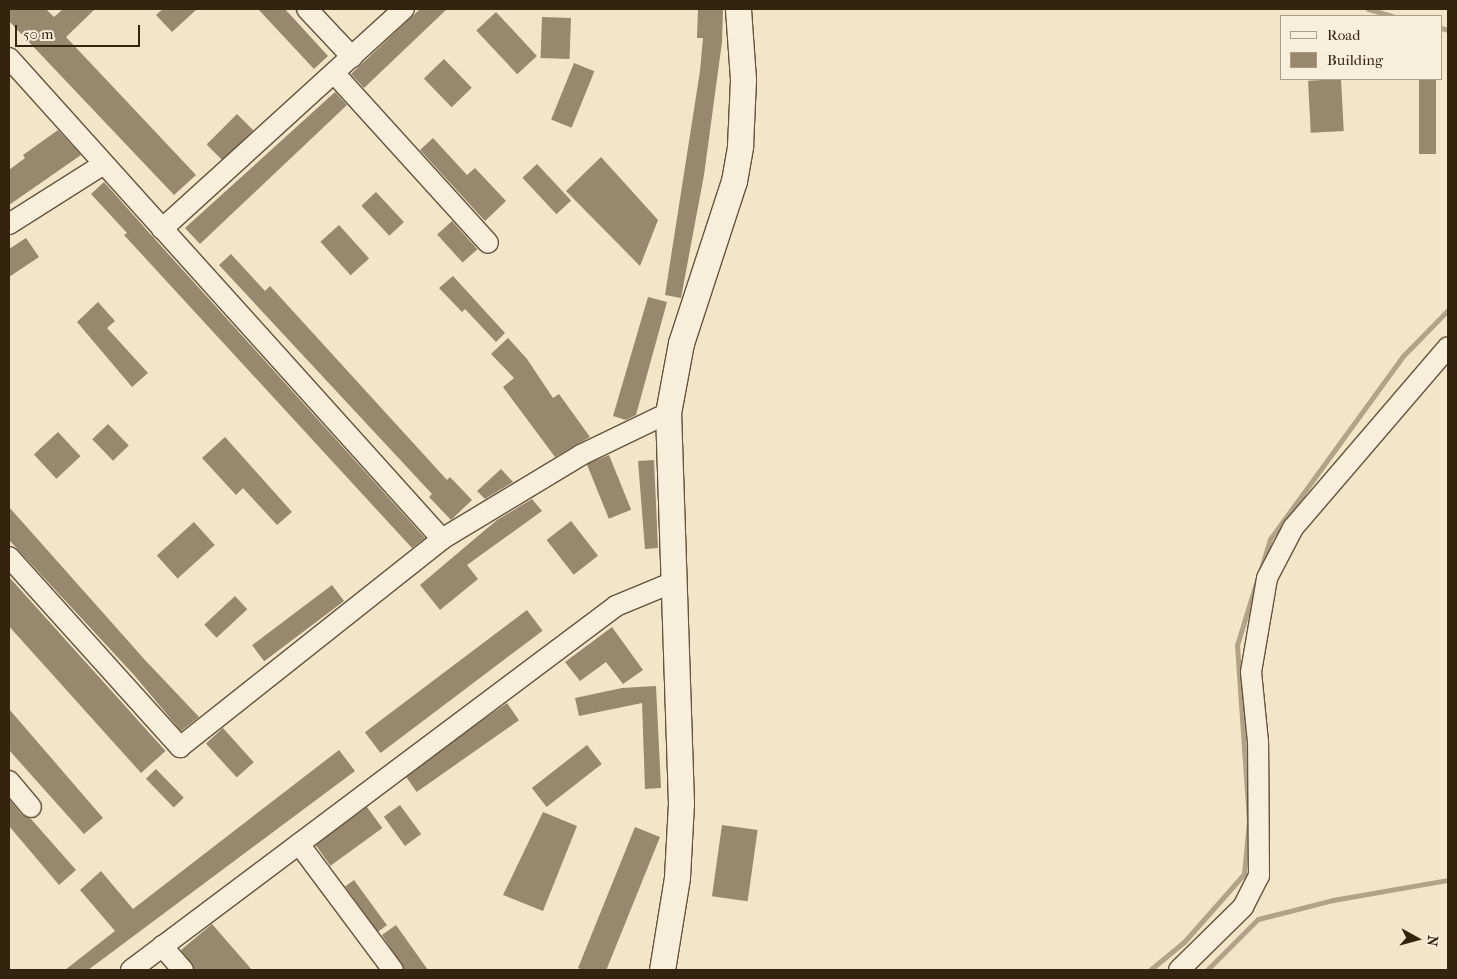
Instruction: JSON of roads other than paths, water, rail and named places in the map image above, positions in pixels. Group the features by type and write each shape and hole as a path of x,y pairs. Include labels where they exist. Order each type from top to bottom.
{"street":[{"path":"307,9 352,57"},
{"path":"162,229 404,9"},
{"path":"662,970 677,877 681,804 668,413 681,343 737,164 743,79 738,9"},
{"path":"9,58 442,539"},
{"path":"334,73 488,243"},
{"path":"9,224 104,164"},
{"path":"1179,970 1243,907 1259,876 1258,742 1251,672 1266,578 1293,528 1448,347"},
{"path":"9,557 180,747 442,539 581,455 668,413"},
{"path":"131,970 616,606 674,582"},
{"path":"9,781 31,807"},
{"path":"298,844 393,970"},
{"path":"162,946 183,970"}],"waterway":[{"path":"1368,9 1389,15"},
{"path":"1442,28 1448,30"},
{"path":"1260,572 1270,539 1403,356 1448,310"},
{"path":"1150,970 1184,942 1244,874 1249,821 1237,645 1257,580"},
{"path":"1207,970 1258,919 1333,900 1448,880"}]}
